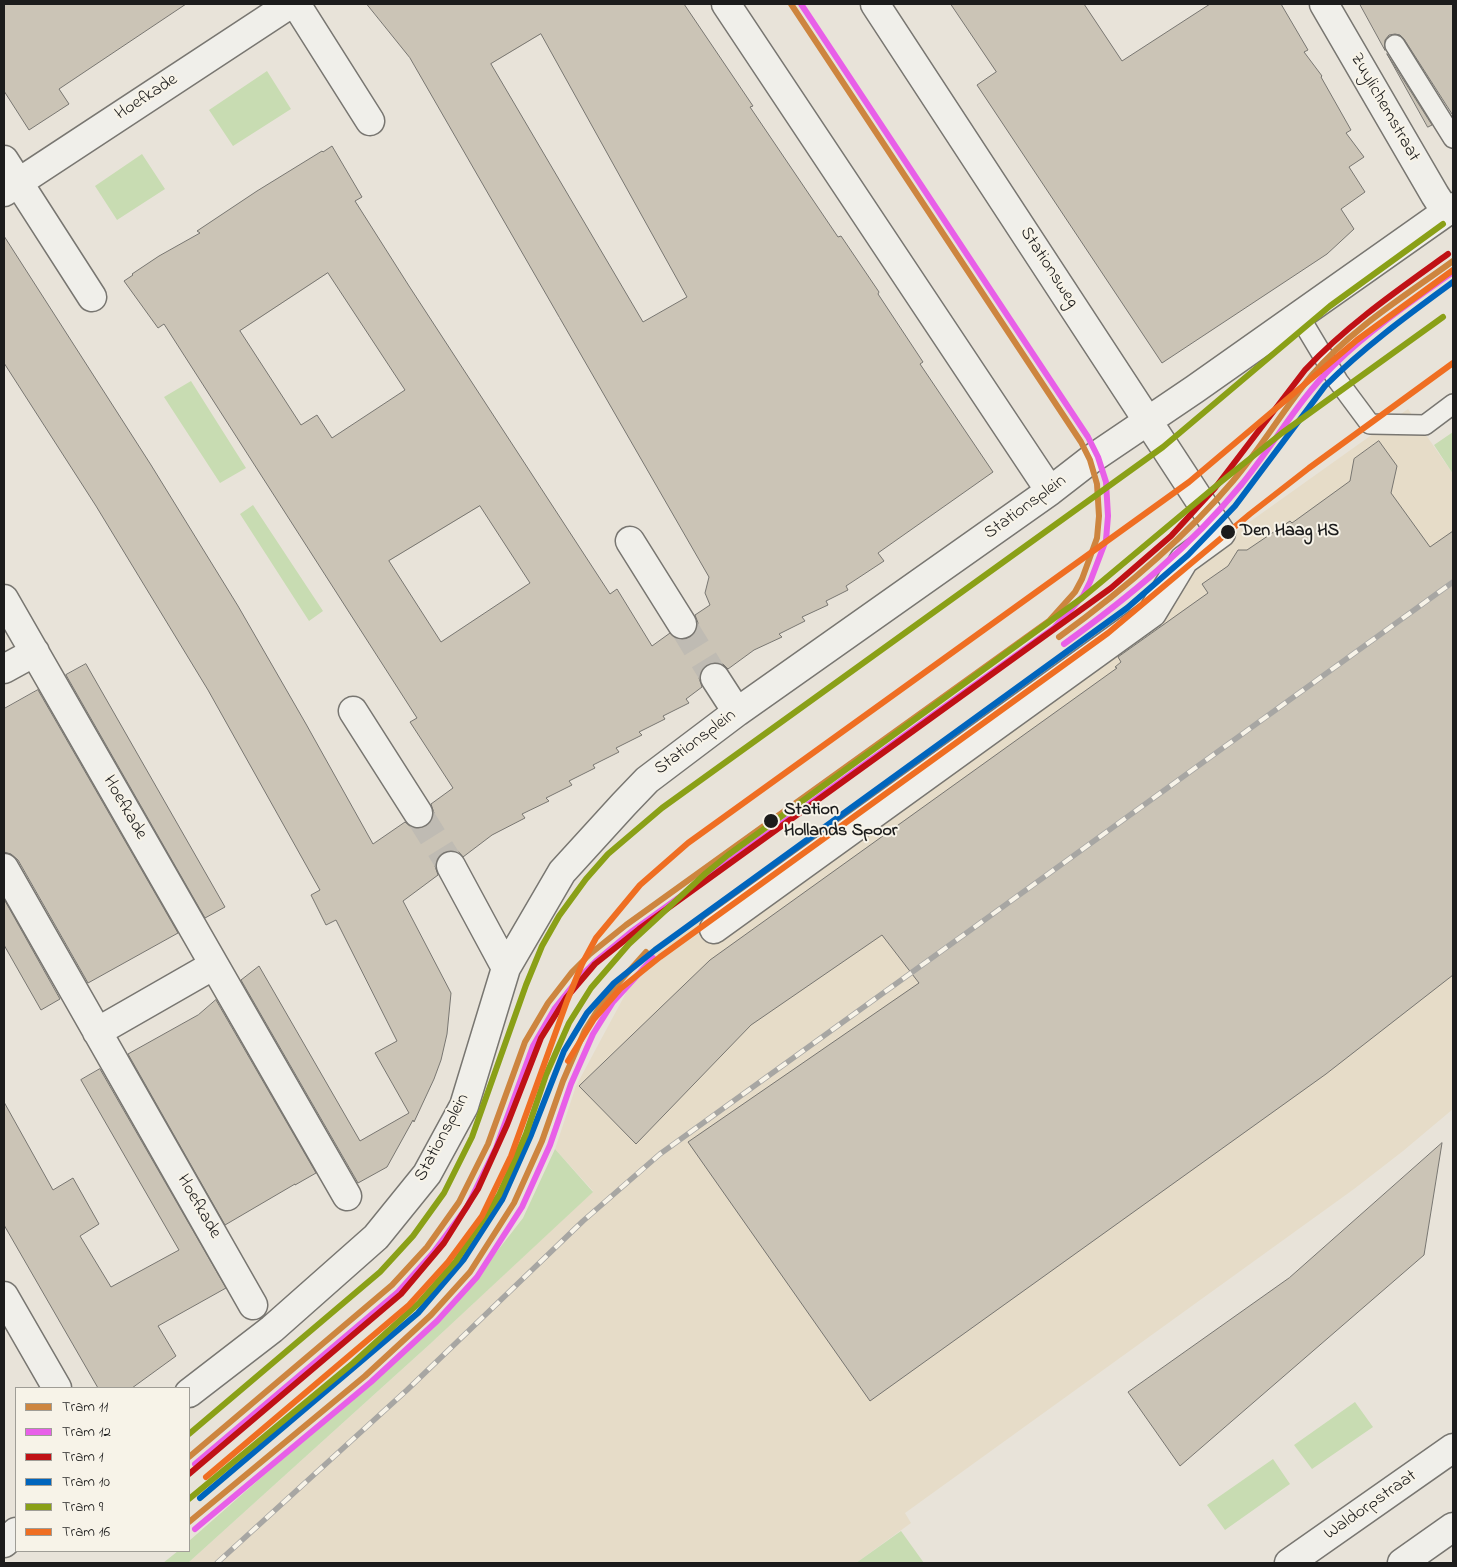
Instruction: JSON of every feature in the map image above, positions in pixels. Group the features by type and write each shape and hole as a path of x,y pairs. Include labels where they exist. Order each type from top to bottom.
{"street":[{"name":"Hoefkade","path":"11,187 290,4"},
{"path":"296,4 370,121"},
{"path":"726,4 1050,491"},
{"name":"Stationsweg","path":"714,929 1152,613 1184,560 1221,533 875,4"},
{"name":"Zuylichemstraat","path":"1324,4 1445,204"},
{"path":"4,160 11,187 92,297"},
{"name":"Stationsplein","path":"190,1392 272,1329 376,1238 427,1174 464,1106 506,968 562,872 624,804 655,774 737,712 1050,491 1090,460 1299,316 1445,204"},
{"path":"630,541 682,624"},
{"name":"Hoefkade","path":"4,599 347,1196"},
{"path":"4,669 34,652"},
{"path":"715,678 737,712"},
{"path":"353,711 418,813"},
{"path":"451,866 506,968"},
{"name":"Hoefkade","path":"4,868 253,1305"},
{"path":"97,1032 214,965"},
{"path":"4,1296 56,1387"},
{"name":"Waldorpstraat","path":"1289,1563 1453,1448"},
{"path":"1402,1563 1453,1526"},
{"path":"4,1543 15,1533"}],"lane":[{"path":"1395,45 1453,138"},
{"path":"1299,316 1338,381 1370,424 1425,425 1453,404"}],"shaded area":[{"path":"1408,409 1453,474 1453,1109 1354,1189 905,1513 911,1523 856,1563 188,1563 430,1344 593,1191 555,1149 576,1086 649,950"}],"green space":[{"path":"267,71 291,109 233,146 209,110"},
{"path":"142,154 165,189 117,220 95,186"},
{"path":"191,381 246,468 220,483 164,397"},
{"path":"1453,432 1453,474 1434,445"},
{"path":"253,505 323,611 309,621 240,514"},
{"path":"555,1149 593,1192 430,1344 188,1563 163,1563 177,1552 190,1552 190,1540 456,1304 523,1218"},
{"path":"1355,1402 1373,1427 1312,1469 1294,1445"},
{"path":"1273,1459 1290,1484 1225,1530 1207,1505"},
{"path":"901,1531 924,1563 856,1563"}],"building":[{"path":"4,4 186,4 59,89 69,104 29,130 4,91"},
{"path":"367,4 684,4 753,106 750,107 838,237 841,236 879,292 878,294 923,362 920,364 993,472 878,553 884,561 846,586 848,590 826,601 828,605 802,617 805,621 779,634 782,637 754,650 728,669 723,664 715,662 706,665 701,670 699,678 702,687 686,699 689,703 663,716 665,719 639,732 642,735 616,748 619,752 593,765 595,768 569,781 572,785 546,798 549,801 522,814 525,818 492,835 463,857 459,852 451,850 444,852 438,857 435,866 438,875 403,901 451,993 447,1034 441,1060 414,1122 413,1120 387,1167 358,1183 241,980 259,966 360,1141 409,1113 375,1053 397,1041 336,920 326,925 311,895 320,890 208,690 96,506 4,363 4,236 151,465 238,606 373,844 405,822 411,827 418,829 427,826 432,820 434,813 431,804 453,788 410,722 417,718 164,324 158,328 124,281 159,256 200,233 197,231 257,191 332,146 362,197 355,201 610,594 617,589 652,646 670,633 675,638 683,640 690,637 696,632 698,623 695,615 710,605 705,593 709,577 410,58","holes":["541,34 687,297 643,322 491,64","328,273 405,390 332,438 317,415 301,425 240,331","480,506 530,583 441,642 389,561"]},
{"path":"951,4 1084,4 1122,61 1210,4 1281,4 1308,50 1304,52 1322,76 1351,130 1346,133 1364,157 1349,167 1365,192 1341,209 1354,229 1327,254 1162,363 977,85 996,72"},
{"path":"1360,4 1453,4 1452,114 1404,39 1400,35 1389,35 1385,40 1385,50"},
{"path":"1387,54 1432,125 1428,127"},
{"path":"1379,441 1397,466 1391,493 1430,547 1453,531 1453,975 1326,1074 870,1401 688,1142 919,983 882,935 751,1025 636,1144 579,1086 710,960 1117,668 1115,667 1121,662 1118,657 1208,593 1202,584 1228,566 1238,550 1247,550 1290,521 1292,523 1350,481 1354,459"},
{"path":"86,664 225,907 205,918 66,675"},
{"path":"38,690 178,933 88,983 18,860 11,854 4,852 4,709"},
{"path":"4,899 60,999 41,1010 4,945"},
{"path":"216,1000 316,1173 225,1225 128,1054 198,1015"},
{"path":"100,1069 226,1288 158,1326 176,1356 133,1387 97,1387 4,1225 4,1102 53,1190 73,1178 99,1224 80,1236 111,1287 179,1250 81,1080"},
{"path":"1442,1143 1424,1255 1180,1466 1128,1392 1289,1278"}],"tunnel":[{"path":"682,624 715,678"},
{"path":"418,813 451,866"}],"railway":[{"path":"217,1563 407,1390 583,1221 660,1154 1453,582"}],"tram line":[{"name":"11","path":"190,1456 392,1285 427,1247 459,1202 488,1144 525,1042 548,1003 572,972 590,954 626,925 1049,621 1075,592 1082,579 1097,538 1099,516 1097,484 1090,460 1081,442 791,4"},
{"name":"12","path":"195,1464 398,1292 433,1253 467,1207 496,1148 533,1046 555,1008 579,978 596,961 631,932 1054,628 1083,596 1090,582 1106,540 1108,516 1106,482 1098,457 1088,437 801,4"},
{"name":"9","path":"190,1433 380,1272 413,1236 444,1193 472,1137 526,985 542,946 559,916 586,879 608,854 662,808 1163,447 1330,306 1443,224"},
{"name":"1","path":"190,1473 401,1294 444,1243 478,1189 507,1125 541,1038 566,998 595,964 639,929 1111,588 1171,536 1215,488 1305,370 1321,354 1374,309 1448,254"},
{"name":"11","path":"1059,637 1106,602 1172,545 1193,524 1244,468 1302,388 1327,358 1379,314 1453,261"},
{"name":"16","path":"206,1477 409,1305 448,1262 482,1216 511,1156 582,964 596,938 640,885 688,843 1189,482 1357,340 1453,270"},
{"name":"12","path":"1064,644 1158,570 1201,529 1241,485 1297,408 1334,365 1377,328 1453,272"},
{"name":"10","path":"200,1498 418,1313 464,1259 502,1200 531,1135 564,1051 587,1013 614,983 655,950 1127,608 1188,555 1235,506 1325,386 1371,345 1453,282"},
{"name":"9","path":"190,1498 353,1363 419,1303 456,1261 499,1195 526,1134 546,1075 569,1023 591,988 629,944 728,855 1082,598 1282,433 1443,317"},
{"name":"16","path":"568,1061 594,1019 620,989 660,957 1108,633 1250,514 1309,468 1453,363"},
{"name":"11","path":"190,1521 365,1376 431,1315 470,1272 514,1203 542,1141 563,1081 585,1030 606,997 646,952"},
{"name":"12","path":"195,1529 371,1382 437,1321 477,1277 522,1207 550,1145 571,1084 593,1034 613,1002 653,958"}],"place":[{"name":"Den Haag HS","path":"1228,532"},
{"name":"Station Hollands Spoor","path":"771,821"}]}
